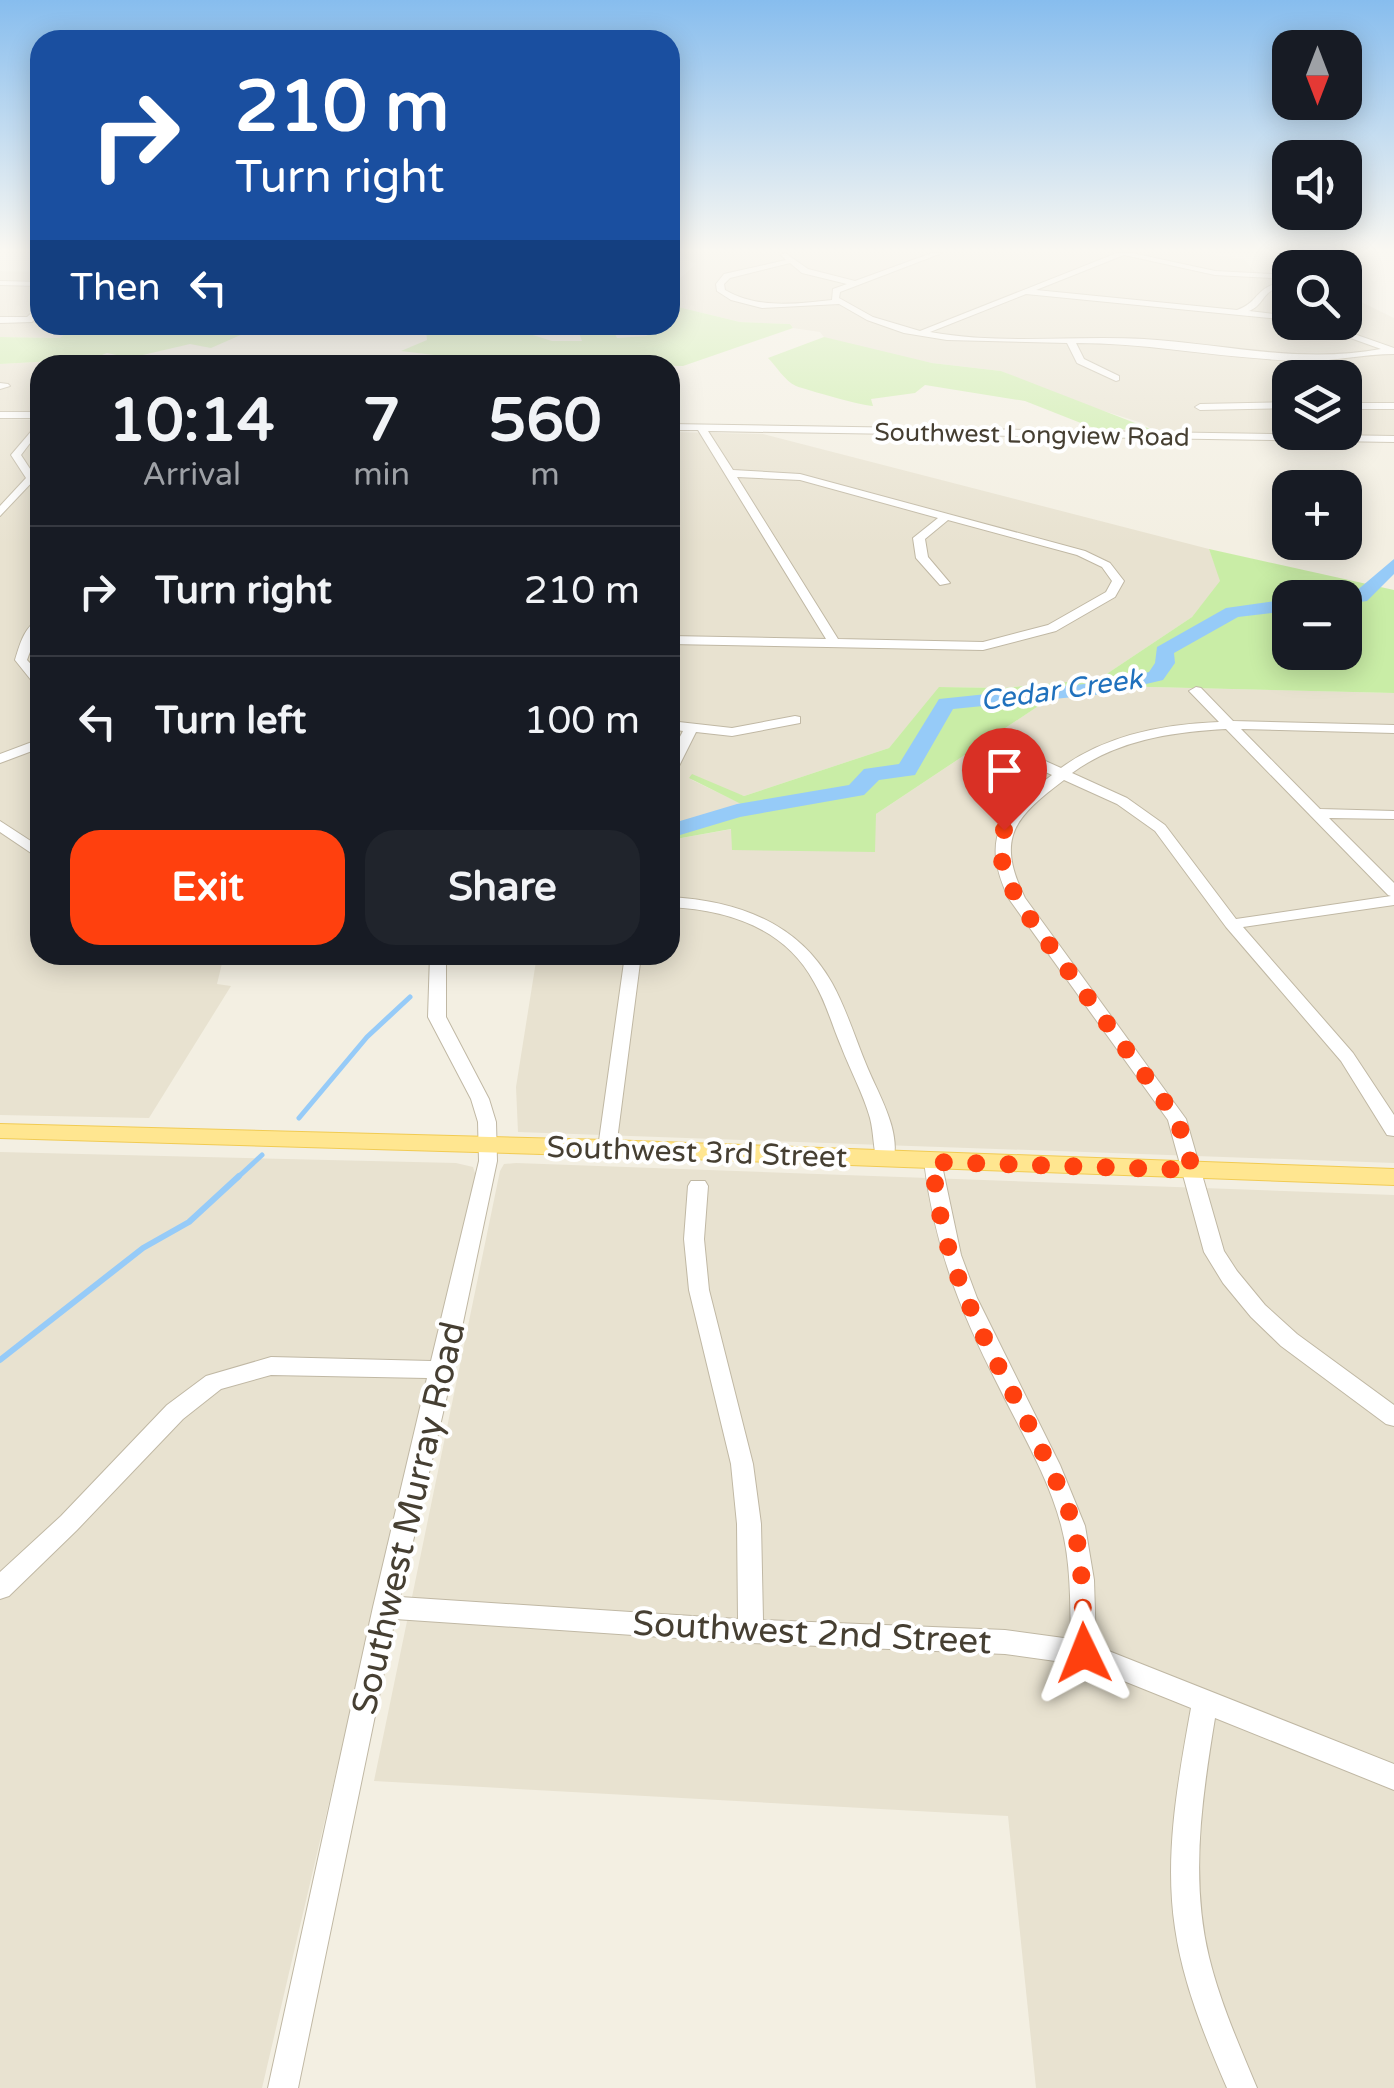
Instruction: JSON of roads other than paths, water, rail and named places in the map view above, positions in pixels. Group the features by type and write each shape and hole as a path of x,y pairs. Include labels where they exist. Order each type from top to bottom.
{"main road":[{"name":"Southwest 3rd Street","path":"0,1130 1394,1178"}],"street":[{"path":"1075,350 1080,361 1116,378"},
{"path":"1218,350 1314,362 1393,351"},
{"path":"1200,407 1272,405"},
{"path":"1362,406 1394,406"},
{"path":"0,414 30,415"},
{"name":"Southwest Longview Road","path":"680,426 1394,440"},
{"path":"701,427 835,644"},
{"path":"30,436 16,456 30,477"},
{"path":"20,447 30,446"},
{"path":"680,640 942,648 1018,640 1087,610 1111,594 1118,581 1106,564 1080,553 800,478 728,473"},
{"path":"0,514 30,479"},
{"path":"944,583 922,558 919,538 946,517"},
{"path":"30,634 21,660 30,670"},
{"path":"1196,691 1394,892"},
{"path":"680,728 732,732 794,720"},
{"path":"1394,729 1233,726 1159,734 1120,743 1092,754 1029,798 1004,830 1000,844 1004,876 1031,920 1177,1119 1214,1252 1230,1277 1258,1311 1290,1340 1394,1418"},
{"path":"680,750 690,730"},
{"path":"987,740 1122,801 1160,828 1232,924 1347,1057 1394,1130"},
{"path":"0,759 30,747"},
{"path":"1318,814 1394,815"},
{"path":"0,826 30,847"},
{"path":"1232,924 1394,900"},
{"path":"680,902 744,912 788,942 816,970 872,1092 884,1127 885,1159"},
{"name":"Southwest Murray Road","path":"284,2088 385,1606 442,1370 489,1144 480,1099 437,1016 438,965"},
{"path":"607,1148 632,965"},
{"path":"933,1162 938,1216 963,1296 1069,1512 1081,1573 1084,1653"},
{"path":"698,1186 694,1239 699,1290 742,1464 750,1524 750,1632"},
{"path":"0,1588 69,1523 175,1412 214,1382 271,1366 442,1370"},
{"name":"Southwest 2nd Street","path":"385,1606 750,1632 1005,1642 1084,1653 1394,1777"},
{"path":"1205,1700 1191,1784 1185,1877 1201,1979 1242,2088"}],"waterway":[{"name":"Cedar Creek","path":"1362,595 1394,564"},
{"name":"Cedar Creek","path":"680,828 737,811 856,790 872,774 907,770 946,703 1104,688 1156,676 1165,663 1164,651 1233,612 1272,607"},
{"name":"Cedar Creek","path":"299,1118 367,1037 410,997"},
{"path":"236,1179 262,1155"},
{"path":"0,1360 143,1248 189,1222 239,1176"}]}
